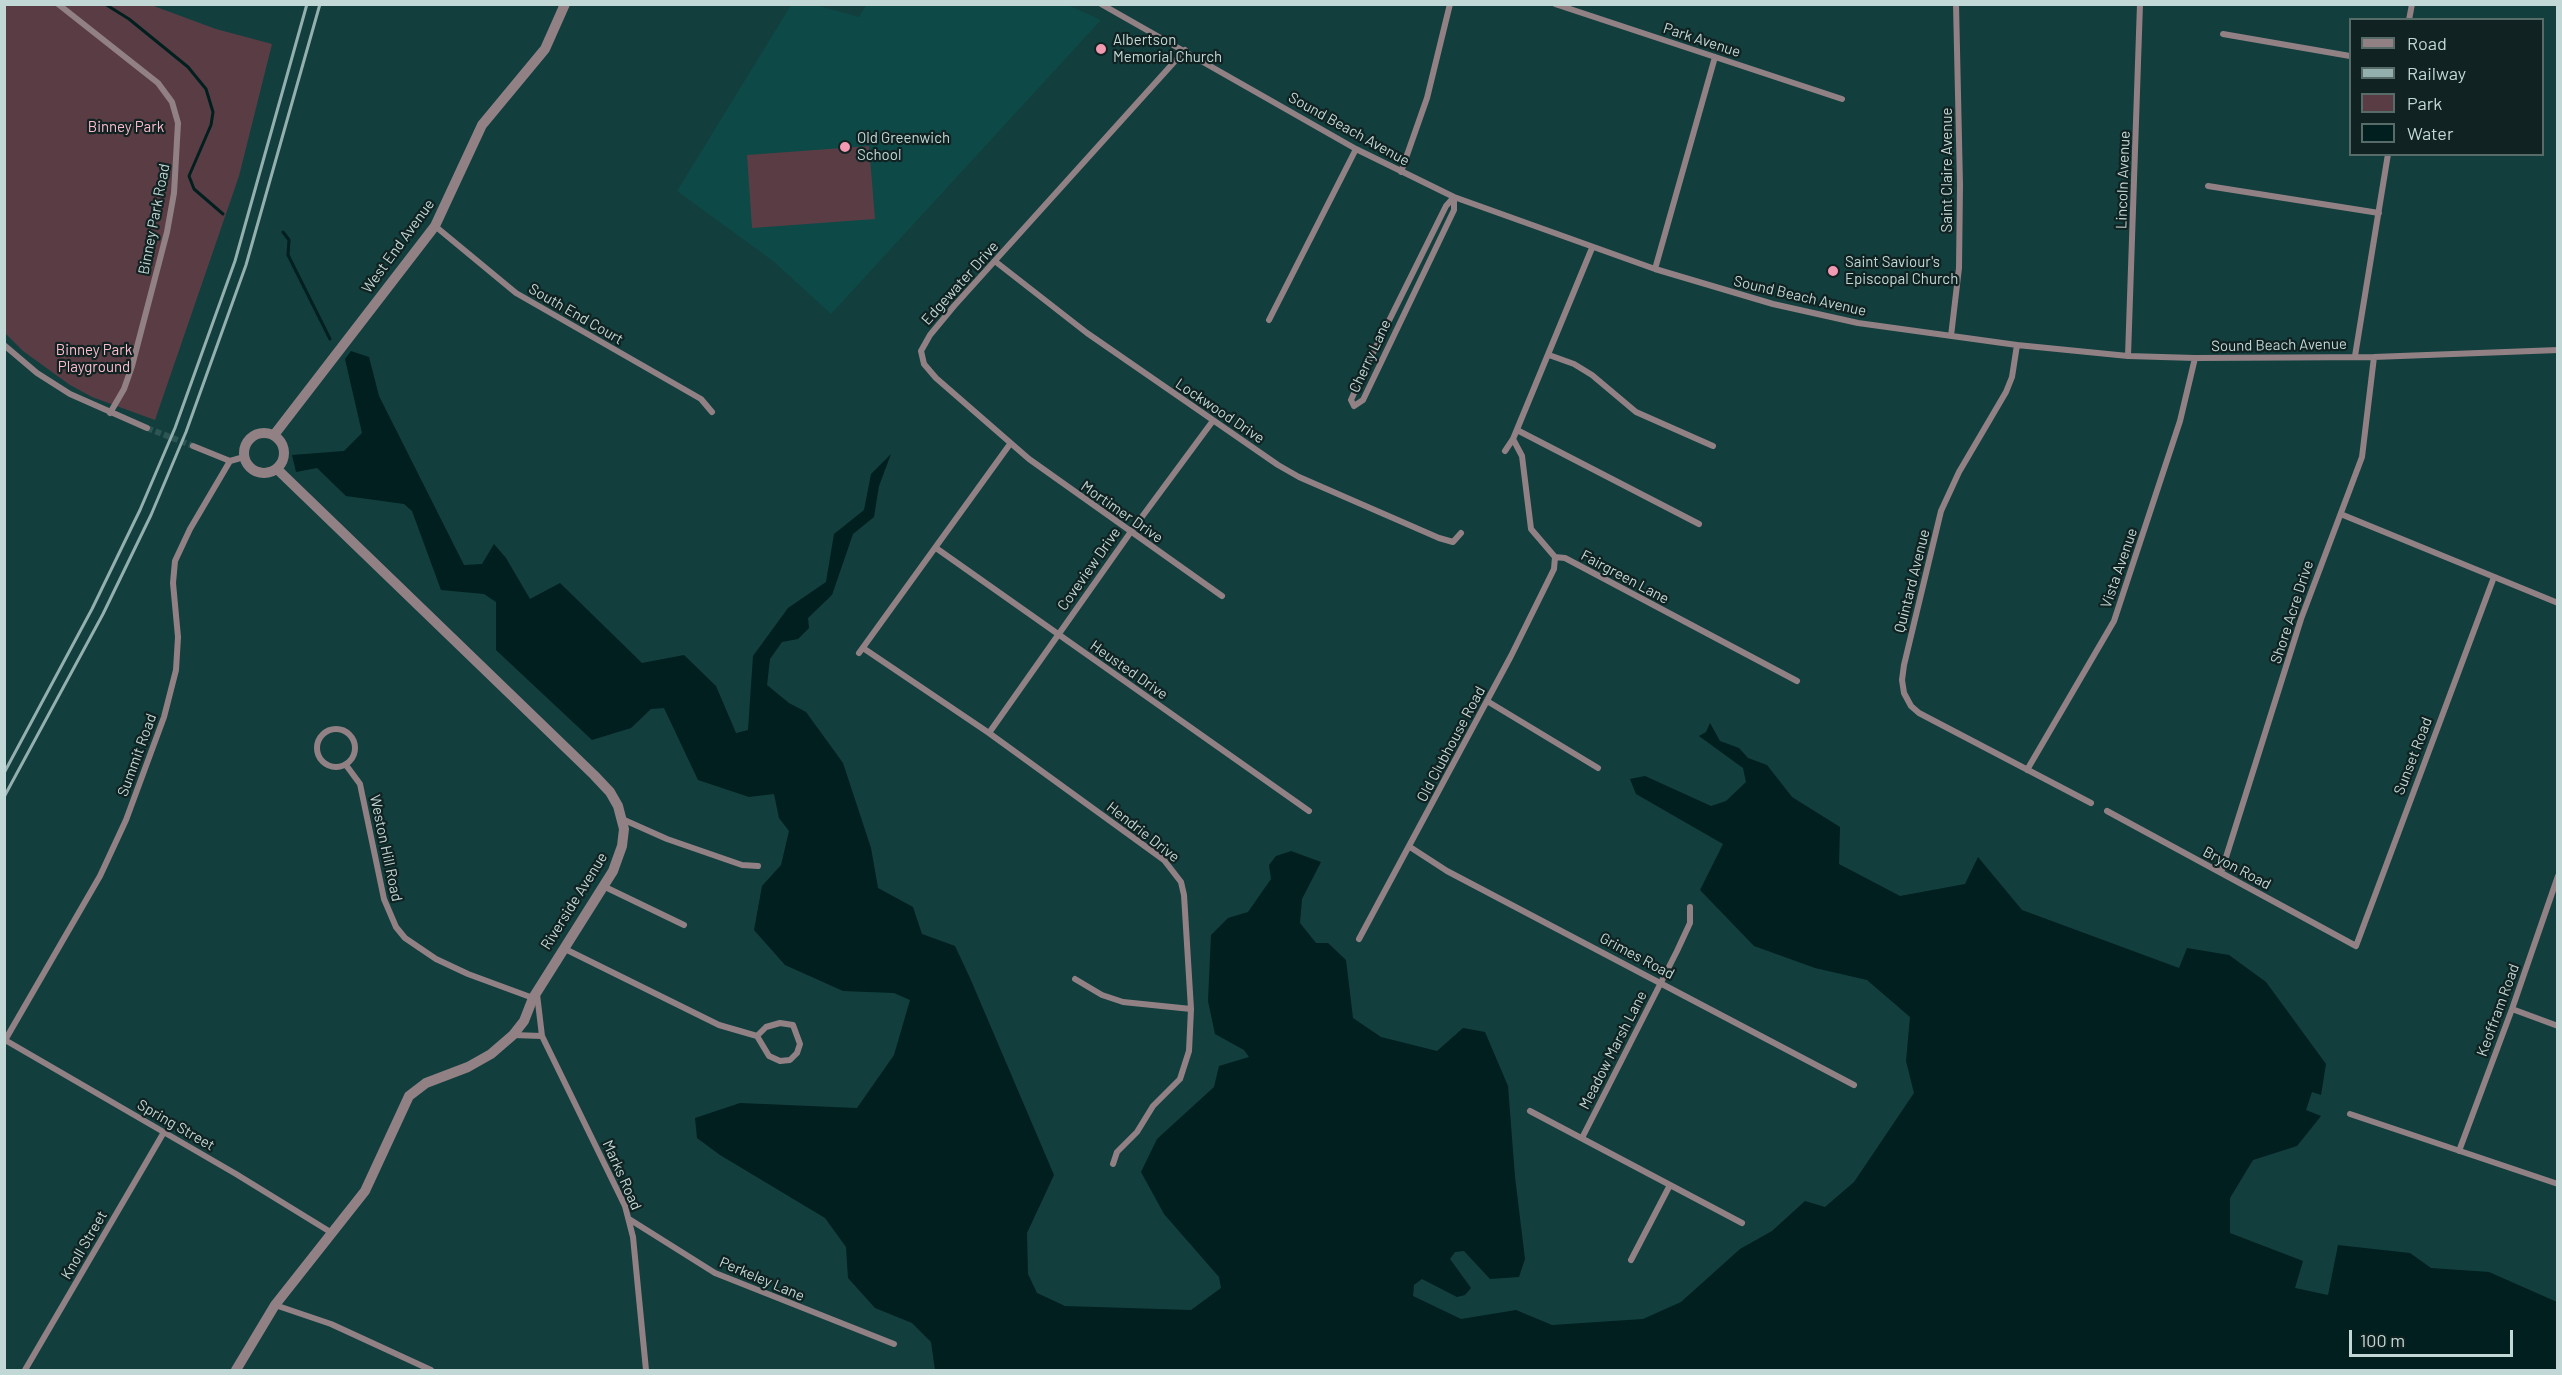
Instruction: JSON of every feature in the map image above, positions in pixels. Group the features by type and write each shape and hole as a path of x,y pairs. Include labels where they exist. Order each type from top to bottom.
{"street":[{"name":"Binney Park Road","path":"57,4 158,83 171,102 180,132 174,193 149,303 129,374 110,413"},
{"name":"West End Avenue","path":"274,435 435,226 482,125 545,49 565,4"},
{"name":"Sound Beach Avenue","path":"1101,4 1356,149 1454,197 1655,269 1733,294 1817,314 1857,323 2017,345 2128,356 2374,357 2558,350"},
{"path":"1401,172 1428,98 1450,4"},
{"name":"Park Avenue","path":"1555,4 1842,99"},
{"name":"Saint Claire Avenue","path":"1951,336 1959,268 1960,184 1956,4"},
{"name":"Lincoln Avenue","path":"2128,356 2140,4"},
{"path":"2223,34 2349,57"},
{"name":"Edgewater Drive","path":"1010,444 936,378 924,364 921,351 942,320 1185,50"},
{"path":"1655,269 1715,57"},
{"path":"1269,320 1356,149"},
{"path":"2355,356 2388,156"},
{"path":"2208,186 2379,213"},
{"name":"Cherry Lane","path":"1454,197 1454,210 1363,400 1354,406 1351,400 1363,373 1446,206 1454,197"},
{"name":"South End Court","path":"435,226 516,293 701,399 712,412"},
{"path":"1505,451 1514,439 1592,248"},
{"name":"Lockwood Drive","path":"996,262 1087,333 1212,422 1299,477 1453,542 1461,534"},
{"name":"Quintard Avenue","path":"2017,345 2012,377 2006,392 1959,472 1941,511 1902,680 1904,693 1911,706 1919,713 2027,770"},
{"path":"6,348 47,380 110,413 147,428"},
{"path":"1549,355 1574,364 1592,375 1636,412 1713,446"},
{"name":"Shore Acre Drive","path":"2221,873 2305,609 2322,561 2343,515 2362,457 2374,357"},
{"name":"Vista Avenue","path":"2027,770 2114,621 2180,421 2195,358"},
{"name":"Coveview Drive","path":"989,733 1130,532 1212,422"},
{"path":"1517,430 1699,524"},
{"path":"264,432 274,435 279,439 284,451 281,464 277,469 260,473 250,467 244,457 245,447 254,435 264,432"},
{"path":"1514,439 1522,456 1532,529 1555,557"},
{"path":"936,548 1010,444"},
{"name":"Mortimer Drive","path":"1010,444 1222,596"},
{"path":"193,446 230,461 244,457"},
{"name":"Summit Road","path":"5,1041 100,876 126,820 162,724 176,670 178,637 173,584 175,561 190,529 230,461"},
{"name":"Riverside Avenue","path":"236,1371 274,1305 333,1233 374,1176 410,1096 426,1083 491,1054 513,1035 524,1021 535,994 603,886 622,846 622,819 610,792 277,469"},
{"path":"2343,515 2558,603"},
{"name":"Heusted Drive","path":"936,548 1309,811"},
{"name":"Hendrie Drive","path":"936,548 861,650 989,733 1164,860 1175,871 1184,895 1191,1009 1189,1051 1180,1079 1117,1152 1113,1164"},
{"name":"Fairgreen Lane","path":"1555,557 1565,558 1797,681"},
{"name":"Old Clubhouse Road","path":"1359,939 1487,701 1554,569 1555,557"},
{"name":"Sunset Road","path":"2356,946 2494,577"},
{"path":"1487,701 1598,768"},
{"path":"340,730 351,737 355,752 346,765 333,767 322,762 317,744 324,734 340,730"},
{"name":"Weston Hill Road","path":"346,765 360,784 384,899 396,927 405,938 436,959 468,974 535,994"},
{"path":"2027,770 2091,803"},
{"name":"Bryon Road","path":"2107,811 2356,946"},
{"path":"622,819 667,839 742,865 758,866"},
{"name":"Grimes Road","path":"1410,847 1447,871 1854,1085"},
{"name":"Keoffram Road","path":"2459,1151 2558,876"},
{"path":"603,886 684,925"},
{"name":"Meadow Marsh Lane","path":"1582,1138 1690,923 1690,907"},
{"path":"563,948 719,1025 757,1036 769,1056 780,1061 790,1060 797,1053 800,1044 793,1025 780,1023 766,1027 757,1036"},
{"path":"1075,979 1102,995 1123,1002 1191,1009"},
{"name":"Marks Road","path":"535,994 542,1036 610,1172 629,1219 633,1237 646,1371"},
{"path":"2512,1009 2558,1026"},
{"path":"513,1035 542,1036"},
{"name":"Spring Street","path":"5,1041 333,1233"},
{"path":"1530,1111 1742,1223"},
{"path":"2350,1114 2558,1184"},
{"name":"Knoll Street","path":"25,1371 164,1132"},
{"path":"1631,1260 1670,1185"},
{"name":"Perkeley Lane","path":"629,1219 715,1273 894,1344"},
{"path":"274,1305 331,1324 431,1371"}],"shaded area":[{"name":"Old Greenwich School","path":"1066,4 1101,20 831,314 773,261 677,191 791,5 816,5 859,17 866,5"}],"green space":[{"name":"Binney Park","path":"4,5 151,5 216,29 272,44 239,176 155,420 92,397 70,385 23,351 5,333"},
{"path":"869,146 875,219 752,228 747,155"}],"water":[{"path":"351,351 369,357 379,396 464,565 482,564 494,544 506,558 530,599 560,583 642,663 684,655 716,686 736,733 748,730 753,656 788,608 826,582 834,534 864,510 871,474 891,454 879,486 874,517 853,534 832,595 808,618 809,628 798,639 782,642 770,659 767,685 789,703 806,712 843,763 871,848 878,888 913,907 922,934 955,946 1054,1175 1027,1233 1028,1274 1037,1293 1065,1306 1191,1310 1221,1288 1219,1277 1164,1214 1141,1172 1157,1139 1214,1087 1219,1066 1249,1057 1244,1050 1215,1034 1208,1001 1211,935 1228,918 1248,912 1271,879 1269,865 1276,856 1291,851 1321,862 1302,899 1300,923 1316,943 1328,943 1346,960 1353,1018 1381,1037 1437,1051 1463,1028 1485,1032 1508,1086 1515,1177 1525,1259 1519,1277 1490,1279 1464,1251 1455,1252 1450,1259 1471,1288 1465,1295 1457,1297 1422,1279 1414,1285 1413,1296 1461,1319 1516,1310 1552,1325 1643,1319 1681,1302 1740,1249 1772,1231 1805,1201 1825,1207 1854,1182 1914,1093 1906,1061 1910,1017 1867,980 1815,968 1754,946 1700,890 1723,844 1636,794 1630,779 1645,776 1711,806 1726,801 1746,782 1743,768 1699,736 1706,732 1710,723 1720,741 1739,748 1748,758 1767,765 1792,797 1840,827 1839,864 1900,896 1965,884 1978,857 2022,910 2179,968 2187,948 2229,955 2266,982 2326,1064 2321,1095 2312,1092 2306,1110 2321,1116 2297,1146 2253,1160 2230,1198 2230,1233 2303,1261 2295,1288 2328,1295 2338,1245 2410,1253 2431,1268 2489,1272 2557,1302 2557,1370 935,1370 931,1342 912,1323 875,1308 848,1278 846,1247 825,1218 720,1155 697,1138 695,1118 740,1103 857,1108 894,1055 910,1000 894,993 843,991 785,965 754,930 762,886 781,865 789,831 779,818 774,794 749,797 698,780 664,708 651,709 631,728 592,740 496,650 496,602 484,594 441,590 412,511 404,504 346,496 317,468 296,472 292,455 344,451 362,433 345,359"}],"waterway":[{"path":"105,4 129,19 188,67 206,89 213,112 211,125 189,176 194,189 223,214"},
{"path":"283,232 289,240 288,255 330,339"}],"tunnel":[{"path":"147,428 193,446"}],"railway":[{"path":"4,773 92,609 140,510 175,428 235,261 307,4"},
{"path":"4,797 103,614 151,515 186,432 246,265 320,4"}],"place":[{"name":"Albertson Memorial Church","path":"1101,49"},
{"name":"Old Greenwich School","path":"845,147"},
{"name":"Saint Saviour's Episcopal Church","path":"1833,271"}],"park label":[{"name":"Binney Park Playground","path":"94,358"}]}
